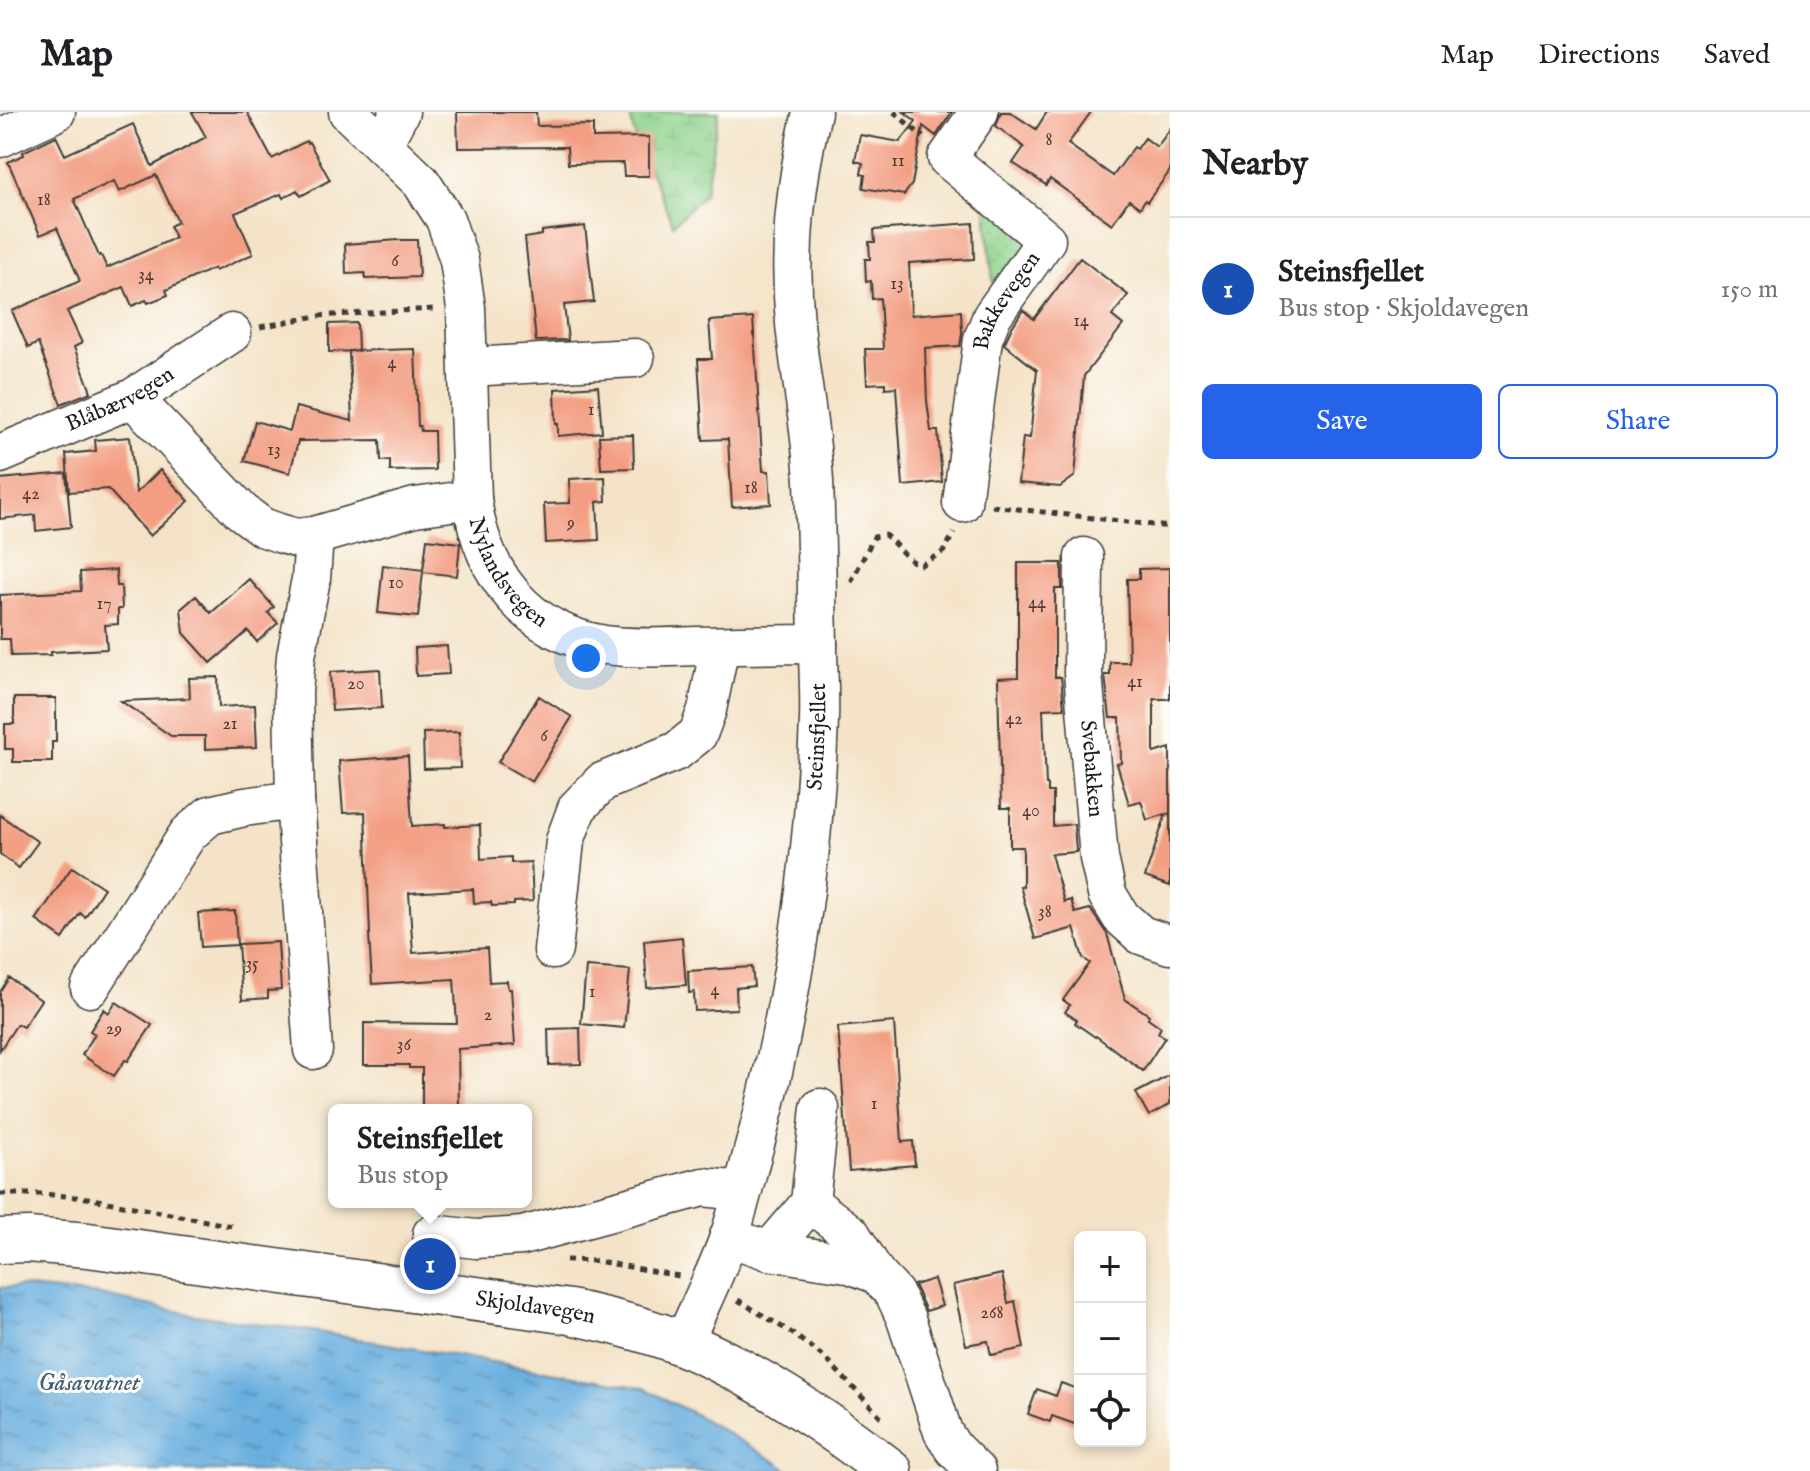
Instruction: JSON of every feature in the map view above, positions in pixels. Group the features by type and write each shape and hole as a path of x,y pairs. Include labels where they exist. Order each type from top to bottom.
{"main road":[{"name":"Skjoldavegen","path":"0,1241 88,1245 570,1312 612,1321 683,1344 741,1372 802,1408 890,1471"}],"street":[{"path":"0,138 56,112"},
{"path":"348,112 391,128 445,219 459,260 466,308 472,499"},
{"name":"Steinsfjellet","path":"683,1344 729,1237 742,1191 790,996 803,911 816,774 818,644 813,476 795,324 792,237 795,198 812,112"},
{"name":"Bakkevegen","path":"962,503 983,339 992,316 1046,240 947,158 979,112"},
{"name":"Blåbærvegen","path":"0,454 133,398 232,333"},
{"path":"469,367 635,358"},
{"name":"Nylandsvegen","path":"133,398 241,511 262,527 296,538 314,536 415,507 472,499 485,551 499,579 518,602 541,622 571,636 605,645 648,647 818,644"},
{"path":"313,1050 295,800 293,693 296,656 311,579 314,536"},
{"name":"Svebakken","path":"1084,557 1083,673 1099,858 1107,894 1121,917 1141,935 1170,945"},
{"path":"553,950 565,841 577,808 602,782 677,751 698,734 707,710 720,646"},
{"path":"90,988 188,834 210,815 295,800"},
{"path":"769,1251 810,1203 820,1108"},
{"path":"432,1234 476,1239 522,1236 703,1187 742,1191"},
{"path":"810,1203 851,1234 876,1274 894,1293 906,1319 943,1432 953,1448 976,1471"},
{"path":"729,1237 769,1251 847,1263 876,1274"}],"path":[{"path":"232,333 317,316 466,308"},
{"path":"846,590 874,537 885,535 911,562 921,565 944,551 958,523 962,503 1170,527"},
{"path":"0,1194 87,1198 244,1228"},
{"path":"561,1260 597,1261 691,1279"},
{"path":"731,1295 825,1358 888,1426"}],"green space":[{"path":"630,112 719,112 705,193 673,225 633,130"},
{"path":"984,189 1046,240 993,283"}],"water":[{"name":"Gåsavatnet","path":"0,1288 100,1295 195,1315 306,1330 644,1388 696,1415 789,1471 0,1471"}],"building":[{"path":"192,112 247,112 272,159 309,142 330,180 301,196 297,190 283,198 281,194 235,213 253,254 166,290 168,295 148,303 146,300 132,306 124,287 67,311 82,343 74,347 91,392 61,404 38,343 28,348 12,311 80,281 57,228 40,235 8,162 56,136 65,155 133,124 152,166 206,137","holes":["156,175 178,222 170,226 175,238 107,268 74,199 114,181 119,192"]},
{"path":"457,112 536,112 537,126 593,125 593,138 649,137 649,176 624,176 623,163 568,164 567,147 458,148"},
{"path":"904,112 952,112 936,136 923,126 912,184 904,195 863,188 863,163 855,161 860,135 900,142 916,121"},
{"path":"1001,112 1010,112 1036,129 1047,112 1091,112 1068,144 1113,176 1134,147 1137,149 1145,138 1157,147 1170,129 1170,171 1147,202 1145,200 1140,208 1129,200 1112,224 1050,179 1046,185 1013,163 1024,147 996,126"},
{"path":"973,223 974,259 909,263 911,315 961,311 962,333 960,346 925,348 927,401 931,431 938,431 942,482 903,486 896,387 885,388 885,383 867,384 865,349 883,349 880,298 872,299 871,281 866,282 865,259 870,259 869,242 875,242 874,230"},
{"path":"585,226 594,302 564,305 568,340 536,341 525,238 542,235 542,231"},
{"path":"417,240 419,277 365,279 365,273 346,274 345,244"},
{"path":"1080,258 1128,295 1112,316 1123,325 1084,376 1075,476 1060,487 1018,483 1023,437 1030,438 1037,370 1004,344 1023,310 1034,319"},
{"path":"753,318 763,471 769,471 771,504 732,507 728,439 703,440 698,359 712,359 709,321"},
{"path":"357,323 358,351 329,352 329,324"},
{"path":"415,349 418,426 421,431 434,431 435,470 390,471 390,460 381,461 380,440 298,441 290,473 244,461 255,421 290,431 296,407 352,421 349,351"},
{"path":"598,386 602,432 558,436 555,389"},
{"path":"633,435 634,468 601,469 599,436"},
{"path":"130,437 136,493 160,470 189,501 150,536 108,489 69,492 66,454 96,451 95,440"},
{"path":"66,473 71,527 36,531 35,515 0,519 0,479"},
{"path":"605,477 606,501 597,502 599,540 546,543 544,504 570,503 569,479"},
{"path":"427,539 460,543 457,576 423,572 418,617 378,613 383,565 423,570"},
{"path":"1018,563 1062,563 1062,589 1055,589 1055,677 1061,677 1064,708 1043,709 1046,785 1048,792 1053,792 1053,826 1074,824 1076,852 1051,854 1064,902 1071,900 1075,913 1090,909 1107,934 1125,999 1161,1027 1158,1033 1165,1037 1143,1071 1075,1023 1077,1020 1065,1012 1070,1005 1063,1000 1090,963 1083,958 1074,928 1035,939 1020,886 1023,886 1023,847 1010,847 1010,808 1001,808 998,678 1018,677"},
{"path":"1170,568 1170,699 1154,699 1154,753 1170,748 1170,886 1145,877 1166,814 1147,820 1141,801 1129,804 1117,764 1121,763 1120,718 1110,718 1105,675 1110,675 1110,662 1129,662 1127,579 1139,579 1139,569"},
{"path":"116,570 117,586 121,586 122,609 118,609 118,624 105,625 107,649 11,656 10,639 0,639 0,595 81,591 80,572"},
{"path":"249,579 274,607 268,613 278,623 257,642 248,631 211,663 184,633 181,609 196,596 211,613"},
{"path":"447,646 449,674 416,676 415,648"},
{"path":"380,669 382,708 332,711 330,672"},
{"path":"218,677 219,707 255,705 257,747 205,749 205,736 171,736 121,701 190,698 189,678"},
{"path":"539,696 572,717 532,782 498,762"},
{"path":"14,698 56,698 56,742 52,742 52,762 13,762 13,749 5,749 5,724 14,724"},
{"path":"459,732 460,768 424,769 423,733"},
{"path":"408,756 412,826 480,825 481,859 511,857 511,863 531,862 533,901 492,906 491,902 474,903 473,889 409,893 413,953 487,948 489,982 507,981 508,989 511,989 515,1045 458,1049 459,1104 422,1104 422,1068 364,1065 364,1023 457,1024 454,979 372,984 365,812 343,813 339,761"},
{"path":"0,815 38,842 19,868 0,854"},
{"path":"72,867 104,888 85,917 80,913 63,939 36,920"},
{"path":"235,911 237,945 201,947 198,913"},
{"path":"682,937 686,985 647,988 644,941"},
{"path":"278,942 281,990 268,991 268,998 242,1000 238,944"},
{"path":"586,967 630,970 624,1028 581,1024"},
{"path":"752,967 754,986 736,988 737,1009 695,1011 694,992 689,993 688,971"},
{"path":"9,978 41,1000 23,1027 17,1024 0,1050 0,992"},
{"path":"116,1002 152,1025 114,1076 82,1055 95,1034 90,1031 104,1009 109,1013"},
{"path":"894,1022 902,1142 913,1141 915,1165 849,1171 838,1027"},
{"path":"580,1028 581,1064 549,1065 548,1029"},
{"path":"1170,1075 1170,1104 1149,1116 1136,1093"},
{"path":"1002,1274 1008,1303 1015,1301 1024,1348 991,1355 988,1341 966,1345 953,1285"},
{"path":"934,1279 942,1306 926,1311 914,1285"},
{"path":"1061,1383 1074,1388 1074,1424 1052,1416 1050,1422 1028,1414 1037,1389 1056,1396"}],"place":[{"name":"Steinsfjellet","path":"430,1264"}]}
